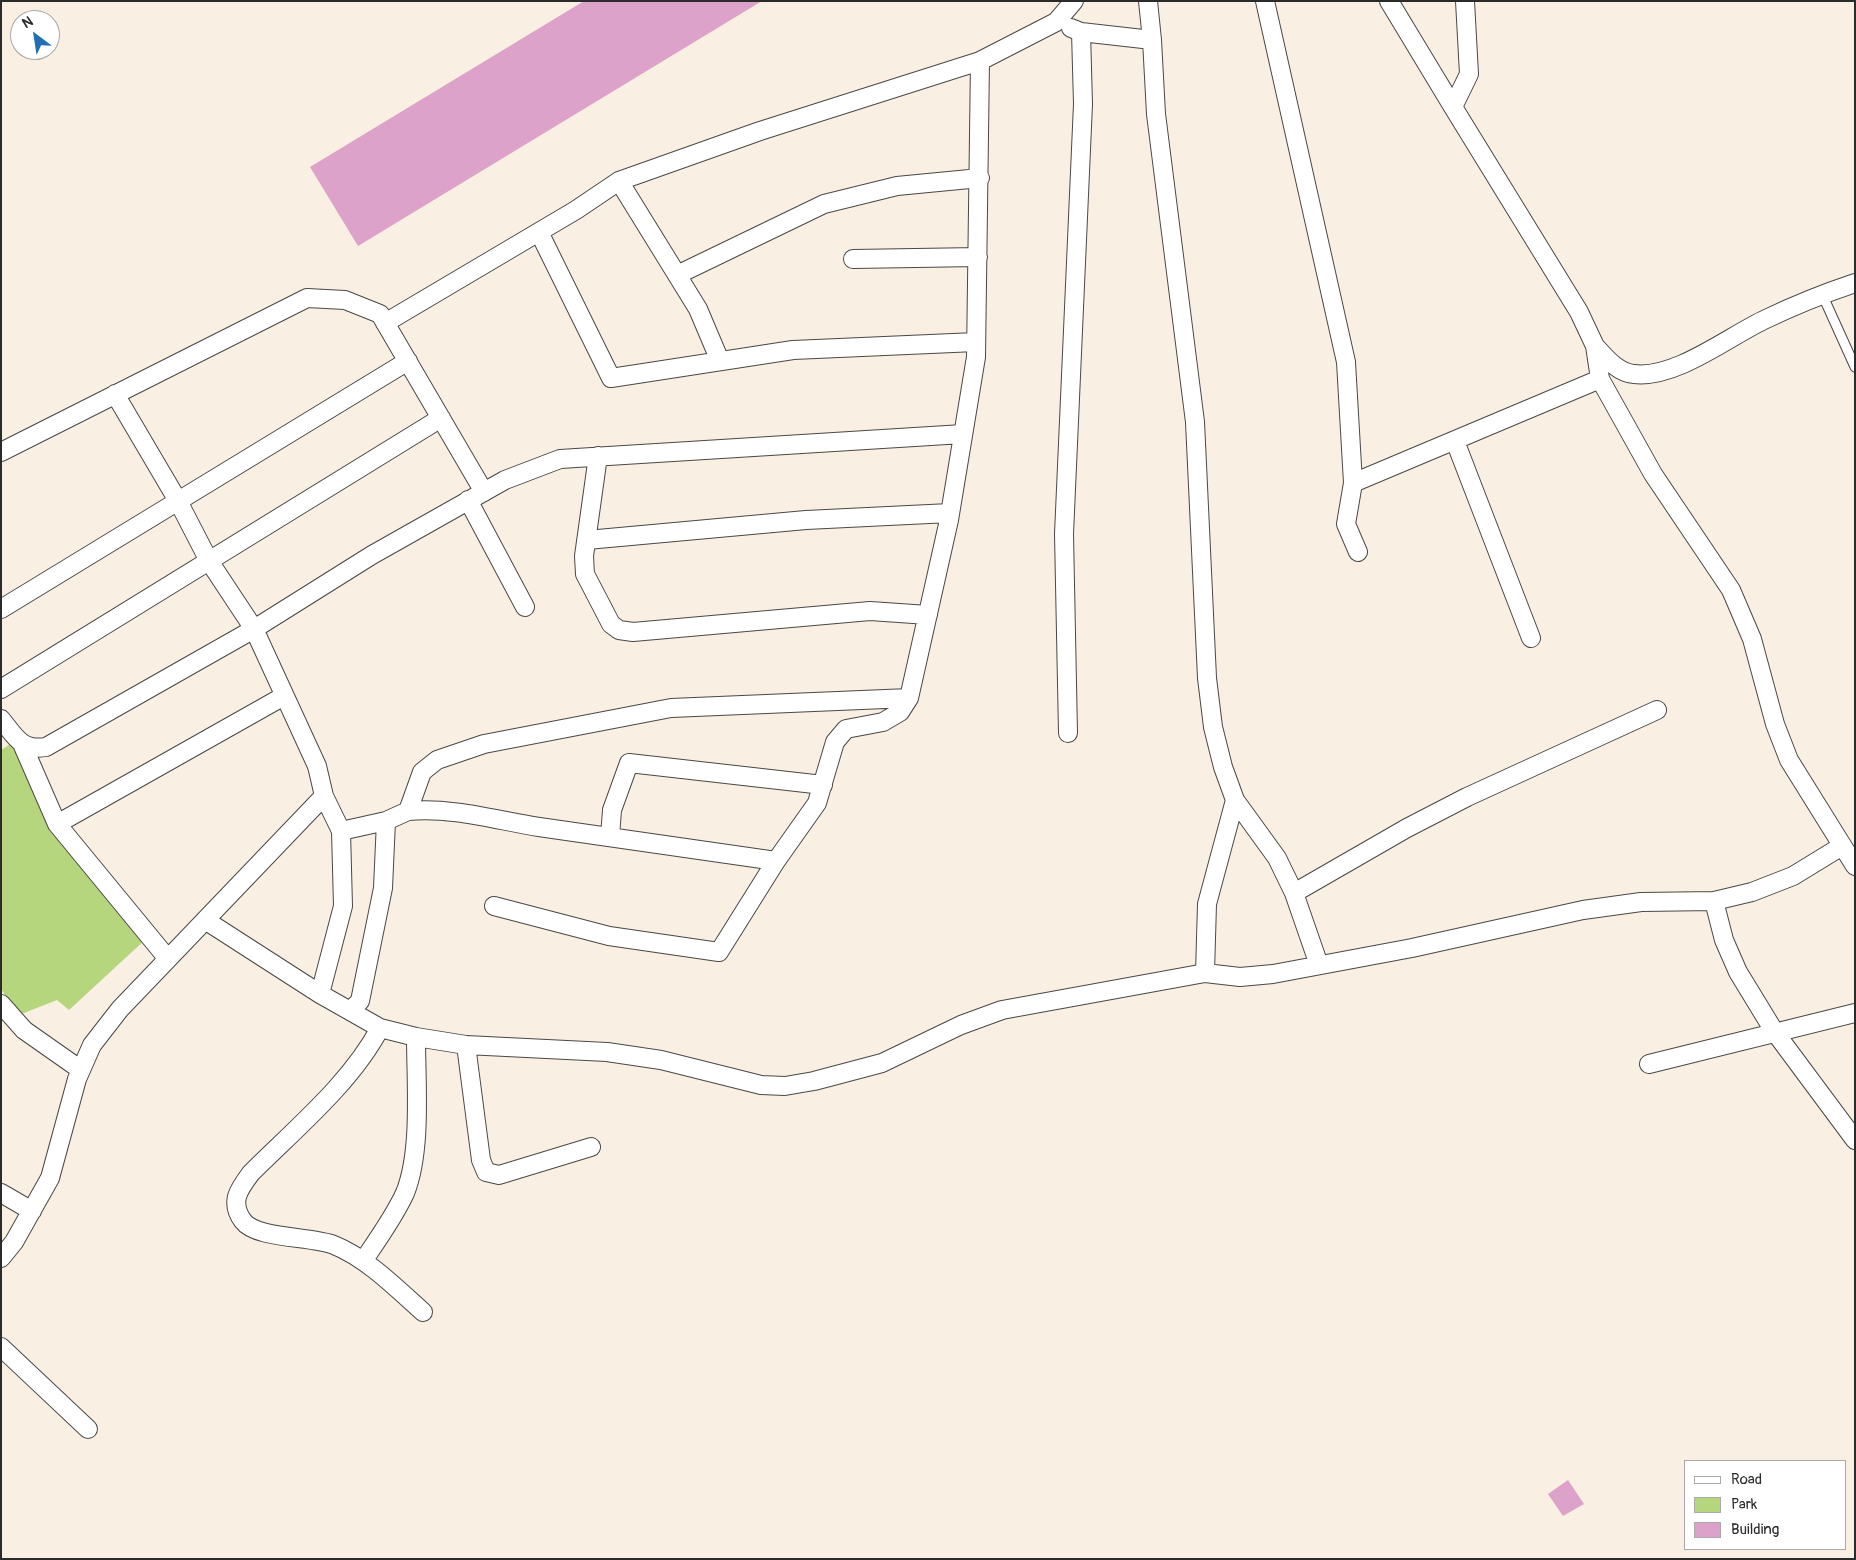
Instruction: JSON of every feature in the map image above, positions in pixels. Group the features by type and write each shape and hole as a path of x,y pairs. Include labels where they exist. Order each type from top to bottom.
{"street":[{"path":"385,323 539,232 619,181 760,131 980,61 1056,22 1074,1"},
{"path":"1148,1 1156,114 1194,422 1206,678 1213,727 1223,767 1235,800 1277,858 1294,893 1319,965"},
{"path":"1265,1 1346,362 1353,483 1346,524 1358,552"},
{"path":"1389,1 1579,312 1595,346 1600,379 1653,474 1731,590 1752,639 1765,680 1775,724 1789,760 1855,866"},
{"path":"1453,107 1469,74 1465,1"},
{"path":"1056,22 1081,32 1152,40"},
{"path":"1068,733 1064,534 1083,104 1081,32"},
{"path":"494,906 609,936 719,952 776,861 817,803 835,742 846,729 884,722 900,712 909,698 950,512 976,357 980,178 980,61"},
{"path":"677,275 824,204 897,186 980,178"},
{"path":"619,181 698,309 720,361"},
{"path":"539,232 611,378 793,350 976,342"},
{"path":"853,259 978,257"},
{"path":"1595,346 1612,364 1633,375 1660,372 1688,361 1766,318 1822,294 1855,283"},
{"path":"1,452 307,298 346,300 380,314 484,492"},
{"path":"1,609 408,361"},
{"path":"1353,483 1455,442 1600,379"},
{"path":"115,394 178,500 209,561 254,629 317,766 324,796 341,831 343,906 320,994"},
{"path":"1,688 441,418"},
{"path":"23,746 46,747 254,629 372,555 468,500 505,480 560,459 963,434"},
{"path":"1455,442 1531,638"},
{"path":"598,456 584,556 585,574 611,624 619,630 633,632 870,611 928,615"},
{"path":"468,500 525,607"},
{"path":"586,540 806,520 950,512"},
{"path":"57,824 284,696"},
{"path":"408,811 422,772 437,760 484,744 670,708 909,698"},
{"path":"1294,893 1406,828 1467,797 1657,710"},
{"path":"1,719 23,746 57,824 168,959"},
{"path":"610,836 612,810 629,763 823,785"},
{"path":"1,1258 32,1212 50,1178 81,1070 92,1045 120,1009 324,796"},
{"path":"1204,973 1207,904 1235,800"},
{"path":"341,831 386,821 408,811 431,809 484,815 537,826 776,861"},
{"path":"350,1011 360,1001 381,902 386,821"},
{"path":"205,920 320,994 380,1028 416,1037 466,1045 608,1052 661,1060 762,1085 785,1086 814,1081 882,1063 961,1025 1002,1010 1204,973 1240,977 1319,965 1412,948 1583,910 1641,902 1714,901 1752,892 1793,876 1842,846"},
{"path":"1714,901 1724,940 1738,972 1774,1031 1855,1140"},
{"path":"1,1004 24,1030 81,1070"},
{"path":"1649,1064 1774,1031 1855,1013"},
{"path":"380,1028 370,1047 351,1072 251,1173 237,1191 235,1206 243,1222 258,1230 307,1238 334,1245 363,1261 423,1312"},
{"path":"363,1261 391,1221 405,1191 414,1162 416,1037"},
{"path":"466,1045 481,1160 486,1172 498,1175 592,1147"},
{"path":"1,1192 32,1212"},
{"path":"1,1346 88,1430"}],"lane":[{"path":"1822,294 1855,367"}],"green space":[{"path":"12,743 147,938 69,1010 57,1000 19,1015 1,989 1,750"}],"building":[{"path":"584,1 762,1 358,246 310,167"},
{"path":"1568,1480 1584,1504 1563,1516 1548,1494"}]}
